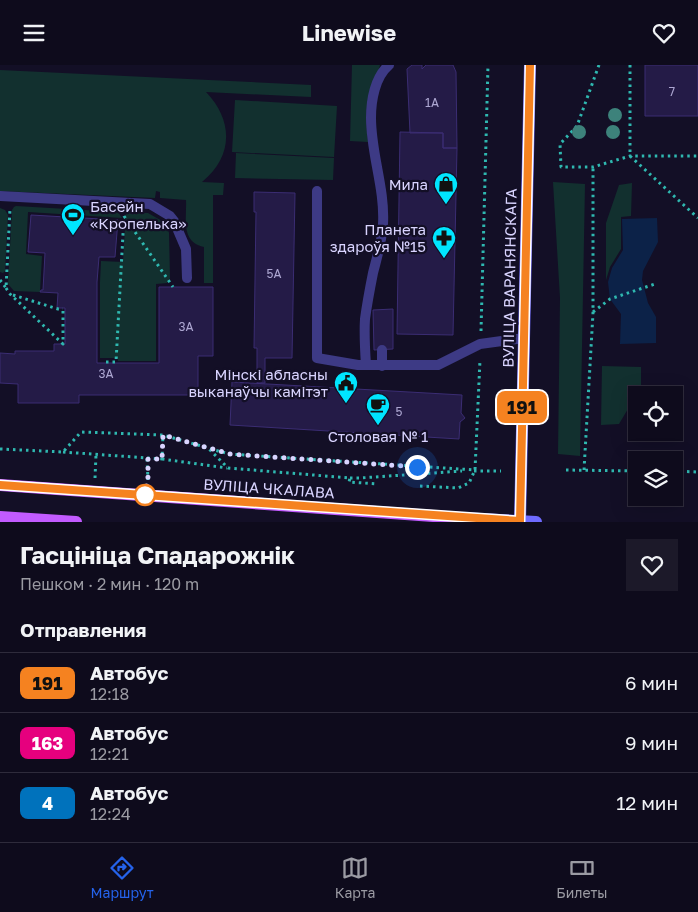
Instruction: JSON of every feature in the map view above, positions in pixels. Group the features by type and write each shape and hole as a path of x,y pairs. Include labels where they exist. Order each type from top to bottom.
{"main road":[{"name":"ВУЛІЦА ВАРАНЯНСКАГА","path":"520,522 530,65"},
{"name":"ВУЛІЦА ЧКАЛАВА","path":"0,485 465,520 536,522"},
{"path":"0,517 22,520 76,522"}],"lane":[{"path":"366,365 365,319 373,273 380,247 384,205 373,142 371,116 372,103 379,78 382,71 389,65"},
{"path":"317,191 317,358 358,365 438,365 480,344 524,338"},
{"path":"0,196 150,204 168,214 174,221 186,249 187,278"},
{"path":"382,349 382,366"}],"path":[{"path":"420,486 458,488 470,483 475,471 488,65"},
{"path":"599,65 577,125 560,144 561,167 593,167 630,156 698,156"},
{"path":"630,65 630,156 698,218"},
{"path":"584,470 593,313 593,167"},
{"path":"6,288 10,205"},
{"path":"120,209 173,287"},
{"path":"106,362 116,362 124,216"},
{"path":"0,280 10,294 63,344 63,309 10,294"},
{"path":"593,313 610,299 655,284"},
{"path":"63,453 81,432 163,435 230,454 475,471"},
{"path":"162,459 163,435"},
{"path":"208,448 228,468"},
{"path":"0,449 162,459 228,468 350,478 500,471"},
{"path":"95,491 96,455"},
{"path":"148,459 148,495"},
{"path":"566,470 628,471"},
{"path":"683,471 698,472"},
{"path":"350,478 349,482 378,484"}],"green space":[{"path":"352,65 380,65 367,104 368,142 350,141"},
{"path":"0,70 311,85 311,97 206,92 221,114 226,138 220,161 202,182 224,183 223,195 213,195 213,283 204,283 204,247 196,244 188,235 186,228 186,200 160,198 160,192 156,191 155,198 0,191"},
{"path":"235,100 337,106 334,157 232,152"},
{"path":"236,153 334,158 333,180 235,178"},
{"path":"553,182 585,184 580,456 558,454 560,298"},
{"path":"632,183 631,216 621,217 621,249 610,267 606,280 606,223 619,185"},
{"path":"16,206 118,212 122,218 28,212 26,254 42,256 40,292 14,291 8,284 12,210"},
{"path":"0,208 5,210 8,215 5,271 3,273 0,272"},
{"path":"126,212 148,213 162,221 167,226 169,233 170,278 167,283 156,284 156,361 118,361 118,358 100,358 101,261 123,262"},
{"path":"602,366 641,367 641,386 628,386 628,409 619,424 601,425"}],"water":[{"path":"657,218 658,242 643,271 642,280 648,303 656,317 656,343 620,344 621,314 610,299 608,282 612,268 623,250 622,219"}],"building":[{"path":"412,65 422,65 422,69 426,65 453,65 456,72 457,148 443,148 443,133 410,133 407,69"},
{"path":"645,65 698,65 698,116 645,116"},
{"path":"400,132 443,133 443,148 457,148 453,335 397,334"},
{"path":"254,192 295,193 292,358 265,358 265,383 257,383 257,348 254,348 256,212 254,212"},
{"path":"31,215 118,220 115,257 99,257 97,282 97,363 159,363 159,287 213,287 213,356 198,356 198,395 79,395 79,403 18,403 18,384 0,383 0,353 15,354 15,351 54,351 54,344 65,344 65,308 57,308 58,293 40,292 43,290 45,253 28,252"},
{"path":"393,309 393,349 374,350 373,310"},
{"name":"Мінскі абласны выканаўчы камітэт","path":"232,382 462,395 461,413 465,418 460,422 459,439 230,425"}],"bus line":[{"name":"191","path":"0,485 520,521 530,65"}],"place":[{"name":"Мила","path":"446,205"},
{"name":"Басейн «Кропелька»","path":"73,236"},
{"name":"Планета здароўя №15","path":"444,259"},
{"name":"Мінскі абласны выканаўчы камітэт","path":"346,404"},
{"name":"Столовая № 1","path":"378,426"}],"route":[{"path":"145,495 148,459 162,459 163,435 230,454 417,467"}]}
